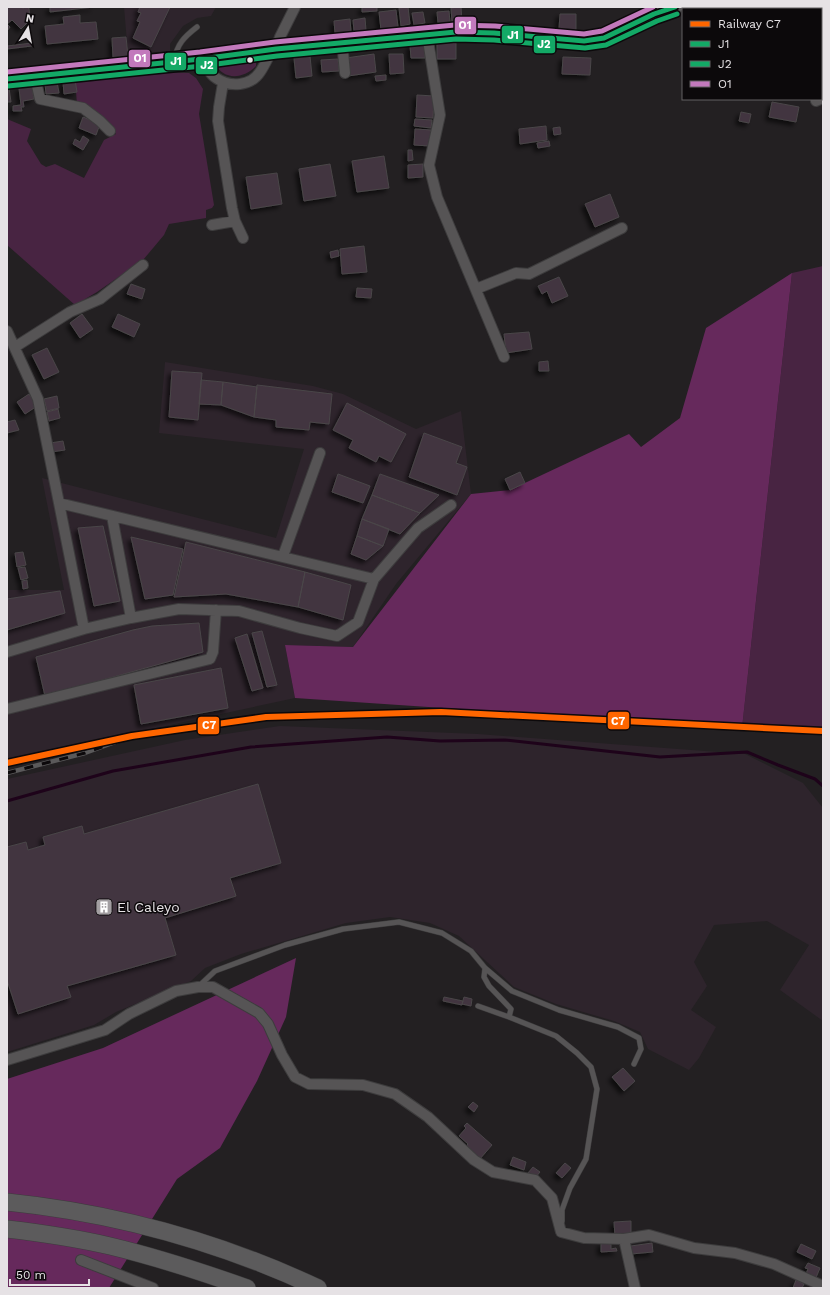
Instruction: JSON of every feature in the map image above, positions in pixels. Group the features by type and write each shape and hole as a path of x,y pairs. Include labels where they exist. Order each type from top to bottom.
{"highway":[{"path":"7,1202 55,1207 108,1216 200,1241 290,1275 318,1288"},
{"path":"7,1229 109,1245 195,1269 247,1288"}],"street":[{"path":"201,59 215,78 223,83 241,84 252,80 260,73 295,7"},
{"path":"7,79 201,59 274,49 456,32 494,33 584,41 604,38 654,14 675,7"},
{"path":"427,34 440,115 429,165 437,198 504,357"},
{"path":"342,42 345,73"},
{"path":"35,77 40,99 83,108 100,120 110,131"},
{"path":"223,83 218,121 235,221 243,238"},
{"path":"212,225 235,221"},
{"path":"476,289 516,273 529,274 622,228"},
{"path":"14,347 70,312 100,299 143,265"},
{"path":"7,331 38,399 84,629"},
{"path":"283,556 320,453"},
{"path":"59,503 374,579"},
{"path":"7,652 84,629 179,609 239,611 300,628 337,636 358,622 374,579 418,528 451,505"},
{"path":"112,516 131,618"},
{"path":"7,709 210,659 213,652 216,610"},
{"path":"7,1060 105,1030 129,1014 176,991 198,986 214,987 259,1013 268,1024 282,1055 295,1077 309,1084 363,1085 395,1094 428,1117 474,1160 493,1172 535,1180 552,1198 561,1232 584,1238 624,1239 650,1236 694,1248 735,1253 774,1264 823,1286"},
{"path":"624,1239 635,1288"},
{"path":"81,1260 153,1288"}],"lane":[{"path":"174,62 176,50 181,41 197,27"},
{"path":"198,986 215,971 284,945 343,929 399,922 442,933 470,951 486,968 512,991 559,1010 618,1027 639,1038 641,1049 634,1064"},
{"path":"486,968 484,977 489,986 511,1009 509,1017"},
{"path":"478,1006 556,1036 578,1053 591,1067 597,1089 586,1159 570,1188 562,1210 561,1232"}],"shaded area":[{"path":"124,7 216,7 211,16 197,18 183,26 170,44 170,51 128,54"},
{"path":"256,60 256,66 246,74 240,76 223,73 215,63"},
{"path":"162,72 189,73 196,78 203,89 199,114 214,205 212,208 206,210 206,218 169,224 164,235 143,260 97,292 75,305 7,245 7,119 31,129 27,141 41,164 46,167 55,164 84,178 104,140 116,134 107,124 77,104 75,80"},
{"path":"823,266 823,731 742,728 792,273"},
{"path":"792,273 742,728 295,698 285,645 353,647 471,494 510,490 629,434 641,447 680,418 706,328"},
{"path":"165,362 313,386 343,394 416,429 461,411 471,494 396,584 353,647 285,645 295,698 7,760 7,590 64,590 42,478 276,538 304,449 159,433"},
{"path":"280,726 478,734 745,754 803,783 823,808 823,1021 780,990 809,945 767,921 714,925 694,962 707,986 691,1010 716,1027 699,1058 689,1070 648,1049 640,1032 614,1021 556,1004 514,987 459,936 430,923 390,917 346,923 241,954 205,968 191,981 116,1012 94,1025 7,1052 7,779 185,740"},
{"path":"296,958 286,1017 257,1081 220,1148 177,1179 109,1288 7,1288 7,1079 103,1048"}],"building":[{"path":"7,7 29,8 30,20 21,29 12,20 7,24"},
{"path":"50,7 94,7 50,12"},
{"path":"140,7 170,7 151,47 133,38 140,22 137,21 141,13 138,12"},
{"path":"362,7 377,7 377,11 362,12"},
{"path":"408,7 410,24 401,26 399,8"},
{"path":"461,7 462,21 452,22 451,8"},
{"path":"396,10 398,27 381,30 379,12"},
{"path":"449,11 450,22 438,23 437,12"},
{"path":"423,12 425,23 414,25 412,13"},
{"path":"560,14 576,14 576,30 559,29"},
{"path":"80,15 80,23 96,22 98,39 47,44 45,26 64,24 63,17"},
{"path":"365,18 366,30 354,31 353,20"},
{"path":"350,19 351,32 335,33 334,21"},
{"path":"7,24 10,27 7,31"},
{"path":"126,37 128,56 113,57 112,38"},
{"path":"32,43 32,46 7,49 7,46"},
{"path":"437,43 456,43 456,59 437,59"},
{"path":"410,45 424,45 425,58 411,58"},
{"path":"374,54 376,72 348,76 346,58"},
{"path":"389,54 403,54 404,73 390,74"},
{"path":"310,56 312,76 296,78 294,58"},
{"path":"563,57 591,58 590,75 562,74"},
{"path":"338,59 339,71 322,72 321,60"},
{"path":"386,75 386,80 376,81 375,76"},
{"path":"75,80 77,92 64,94 63,82"},
{"path":"57,82 59,93 46,94 45,83"},
{"path":"32,86 34,99 23,101 24,107 21,107 22,111 13,111 13,106 21,105 19,88"},
{"path":"7,88 9,88 11,102 7,102"},
{"path":"417,95 434,96 433,118 416,117"},
{"path":"772,102 799,107 796,122 769,117"},
{"path":"741,112 751,114 749,123 739,121"},
{"path":"83,117 100,124 96,135 79,128"},
{"path":"415,119 432,120 431,128 414,126"},
{"path":"546,126 547,140 520,144 519,129"},
{"path":"560,127 561,134 554,135 553,128"},
{"path":"415,129 431,130 430,146 414,145"},
{"path":"83,136 89,140 83,150 73,144 75,139 80,142"},
{"path":"549,141 550,146 538,148 537,143"},
{"path":"408,150 412,150 413,160 408,161"},
{"path":"384,156 389,188 357,192 352,161"},
{"path":"330,164 336,196 304,201 299,169"},
{"path":"423,164 423,177 408,178 408,165"},
{"path":"277,173 282,204 251,209 246,177"},
{"path":"610,194 619,217 595,227 585,204"},
{"path":"364,246 367,272 342,274 340,249"},
{"path":"338,250 339,256 331,258 330,252"},
{"path":"559,277 568,296 552,303 547,291 542,294 538,286"},
{"path":"131,284 145,289 142,299 127,294"},
{"path":"357,288 372,289 371,298 356,297"},
{"path":"82,314 93,329 80,338 70,323"},
{"path":"118,314 140,324 134,337 112,327"},
{"path":"529,332 532,349 506,353 504,334"},
{"path":"47,348 59,372 44,379 32,355"},
{"path":"548,361 549,371 539,371 539,362"},
{"path":"172,371 202,373 198,420 169,417"},
{"path":"201,380 223,382 221,405 199,404"},
{"path":"223,382 257,387 254,417 221,405"},
{"path":"257,385 332,394 329,424 310,422 309,430 276,427 276,420 254,417"},
{"path":"29,394 37,406 25,414 17,402"},
{"path":"57,396 59,408 47,411 44,399"},
{"path":"347,403 406,434 391,462 379,456 376,462 349,448 353,440 333,430"},
{"path":"58,409 60,418 49,421 47,412"},
{"path":"15,420 19,430 7,433 7,422"},
{"path":"424,433 462,447 456,463 467,467 457,495 409,477"},
{"path":"63,441 65,450 51,452 50,443"},
{"path":"520,472 525,483 510,490 505,479"},
{"path":"338,474 370,486 363,503 332,492"},
{"path":"380,474 439,495 420,513 372,495"},
{"path":"372,495 420,513 400,534 362,519"},
{"path":"362,519 389,529 383,546 357,536"},
{"path":"103,526 120,601 94,606 78,528"},
{"path":"357,536 383,546 366,560 351,554"},
{"path":"131,537 183,549 173,595 145,599"},
{"path":"186,542 305,572 298,607 226,594 174,597"},
{"path":"23,552 26,565 17,567 15,553"},
{"path":"25,567 28,578 21,580 18,568"},
{"path":"305,572 351,585 343,620 298,607"},
{"path":"27,580 28,588 23,589 22,581"},
{"path":"60,591 65,613 7,630 7,599"},
{"path":"199,623 203,652 45,696 36,657 152,626"},
{"path":"262,631 277,685 267,687 252,633"},
{"path":"247,634 263,688 252,691 235,638"},
{"path":"221,668 228,708 141,724 134,685"},
{"name":"El Caleyo","path":"258,784 281,863 230,878 236,896 165,918 176,955 67,986 71,997 18,1014 7,980 7,847 26,842 28,850 45,845 43,837 82,826 84,834"},
{"path":"444,997 463,1001 462,1005 443,1001"},
{"path":"464,997 472,999 471,1006 462,1004"},
{"path":"623,1068 635,1081 624,1091 612,1077"},
{"path":"473,1102 478,1106 474,1112 468,1107"},
{"path":"467,1123 492,1145 479,1160 465,1147 468,1144 459,1136 466,1128 464,1126"},
{"path":"513,1157 526,1162 524,1170 510,1165"},
{"path":"565,1163 571,1168 562,1178 556,1173"},
{"path":"533,1167 540,1172 535,1178 528,1173"},
{"path":"631,1221 631,1235 615,1236 614,1222"},
{"path":"601,1243 611,1244 611,1249 616,1248 617,1251 601,1252"},
{"path":"652,1243 653,1252 631,1254 631,1246"},
{"path":"801,1244 816,1251 812,1259 797,1252"},
{"path":"808,1263 820,1268 815,1280 805,1276 808,1269 805,1268"},
{"path":"796,1280 804,1284 802,1288 793,1288"}],"waterway":[{"path":"7,801 113,771 251,747 387,737 440,741 505,740 660,757 747,752 815,779 823,786"}],"railway":[{"path":"7,773 85,753 132,736"}],"rail line":[{"name":"C7","path":"7,763 132,736 266,717 441,712 823,731"}],"transit line":[{"name":"O1","path":"7,72 200,52 275,42 455,25 495,26 584,34 602,31 653,7"},
{"name":"J1","path":"7,79 201,59 276,49 456,32 494,33 584,41 604,38 654,14 675,7"},
{"name":"J2","path":"8,86 202,66 277,56 456,39 494,40 585,48 606,45 657,21 677,14"}],"place":[{"name":"El Caleyo","path":"104,907"}]}
